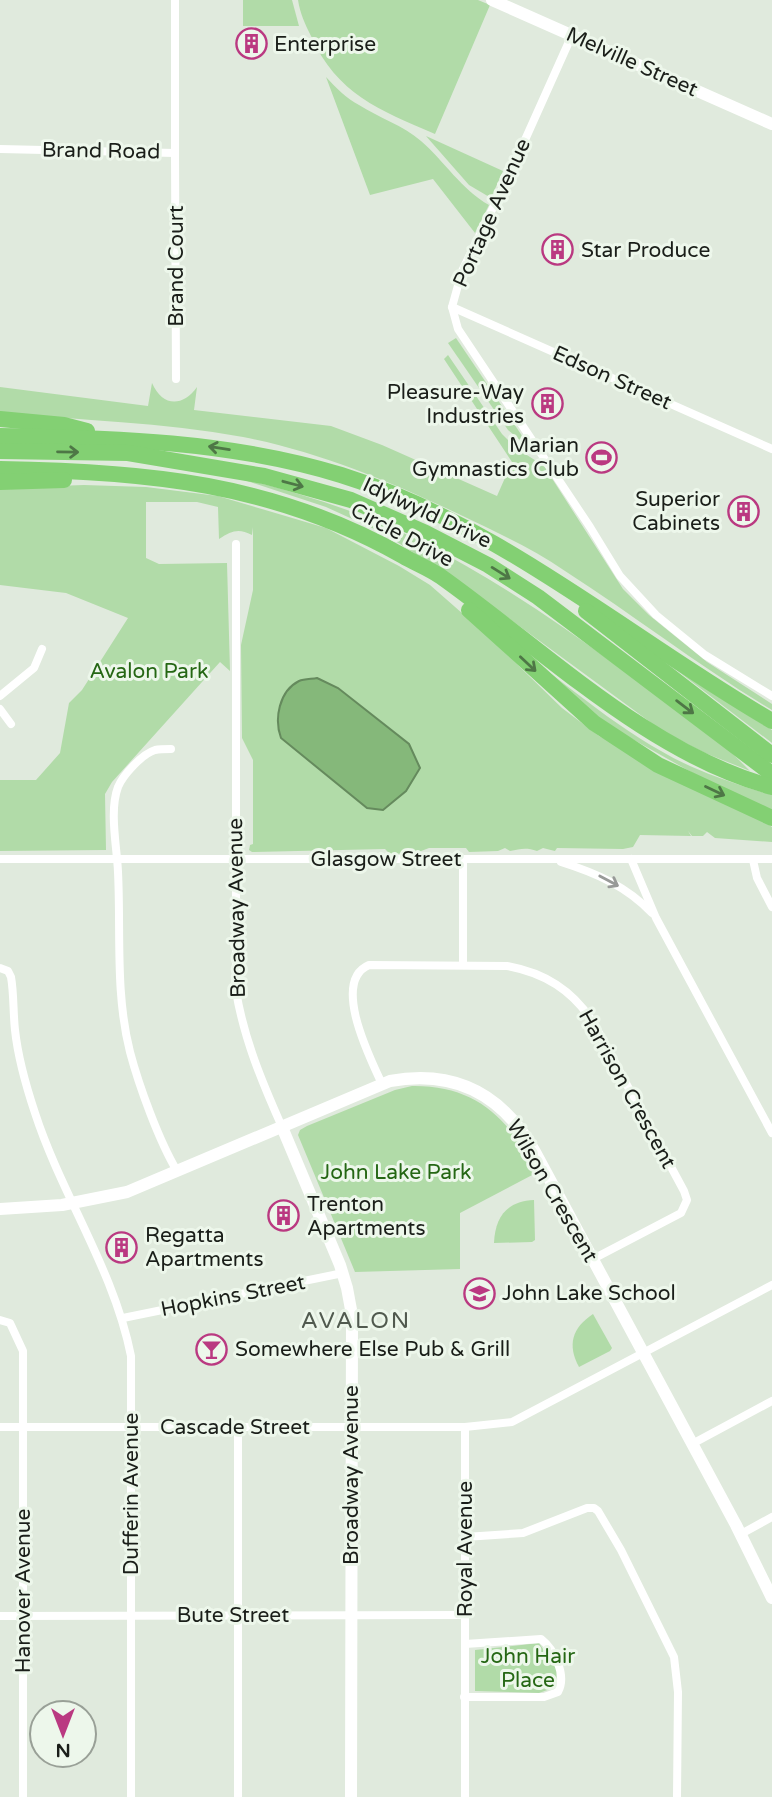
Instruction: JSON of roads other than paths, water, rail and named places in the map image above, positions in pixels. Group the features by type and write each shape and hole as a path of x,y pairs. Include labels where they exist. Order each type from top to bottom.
{"highway":[{"path":"0,419 64,425 113,438"},
{"name":"Circle Drive","path":"0,436 113,438 219,448 341,475 415,504 475,534 583,597 772,721"},
{"name":"Idylwyld Drive","path":"0,451 128,453 264,476 351,500 426,533 488,565 538,597 772,774"},
{"name":"Circle Drive","path":"0,469 176,479 236,490 312,513 373,538 437,574 653,733 706,763 772,788"},
{"path":"0,482 143,477"},
{"path":"402,556 409,565 471,611 594,723 658,765 772,818"},
{"path":"532,568 772,755"}],"street":[{"name":"Brand Road","path":"0,149 175,153 175,0"},
{"name":"Melville Street","path":"492,0 772,124"},
{"name":"Portage Avenue","path":"572,35 511,171 462,271 452,307 458,329 620,576 656,615 705,655 772,696"},
{"name":"Brand Court","path":"175,153 176,379"},
{"name":"Edson Street","path":"452,307 772,449"},
{"name":"Broadway Avenue","path":"236,544 234,966 241,1023 251,1056 343,1273 352,1315 351,1797"},
{"path":"0,696 34,668 42,649"},
{"path":"0,709 11,724"},
{"path":"171,750 157,749 146,754 119,783 116,795 116,859 120,980 126,1032 140,1085 177,1171"},
{"name":"Glasgow Street","path":"0,859 772,859"},
{"path":"463,859 463,965"},
{"path":"631,859 656,918 772,1133"},
{"path":"553,860 592,872 616,884 636,897 656,918"},
{"path":"753,860 757,878 772,906"},
{"name":"Harrison Crescent","path":"382,1084 355,1020 354,981 357,972 369,965 507,966 525,969 567,990 593,1022 687,1200 681,1213 593,1259"},
{"name":"Dufferin Avenue","path":"0,968 8,971 11,977 15,1030 32,1104 123,1318 131,1356 131,1797"},
{"name":"Wilson Crescent","path":"0,1209 72,1203 127,1192 382,1084 404,1079 447,1081 487,1096 502,1107 526,1136 741,1534 772,1598"},
{"name":"Hopkins Street","path":"123,1318 343,1273"},
{"name":"Cascade Street","path":"0,1427 465,1427 512,1422 772,1285"},
{"name":"Hanover Avenue","path":"0,1320 10,1323 23,1351 23,1797"},
{"path":"692,1444 772,1401"},
{"name":"Royal Avenue","path":"465,1427 465,1797"},
{"path":"238,1428 238,1797"},
{"path":"466,1537 523,1533 587,1508 598,1511 621,1550 674,1657 678,1692 677,1797"},
{"path":"741,1534 772,1517"},
{"name":"Bute Street","path":"0,1616 465,1615"},
{"path":"464,1697 550,1696 560,1690 562,1680 560,1668 546,1642 541,1639 465,1644"}],"place":[{"name":"Enterprise","path":"251,44"},
{"name":"Star Produce","path":"558,250"},
{"name":"Pleasure-Way Industries","path":"547,404"},
{"name":"Marian Gymnastics Club","path":"602,457"},
{"name":"Superior Cabinets","path":"743,511"},
{"name":"Trenton Apartments","path":"284,1216"},
{"name":"Regatta Apartments","path":"122,1247"},
{"name":"John Lake School","path":"479,1293"},
{"name":"Somewhere Else Pub & Grill","path":"212,1349"}],"district":[{"name":"AVALON","path":"356,1321"}],"park label":[{"name":"Avalon Park","path":"149,671"},
{"name":"John Lake Park","path":"396,1172"},
{"name":"John Hair Place","path":"528,1668"}]}
